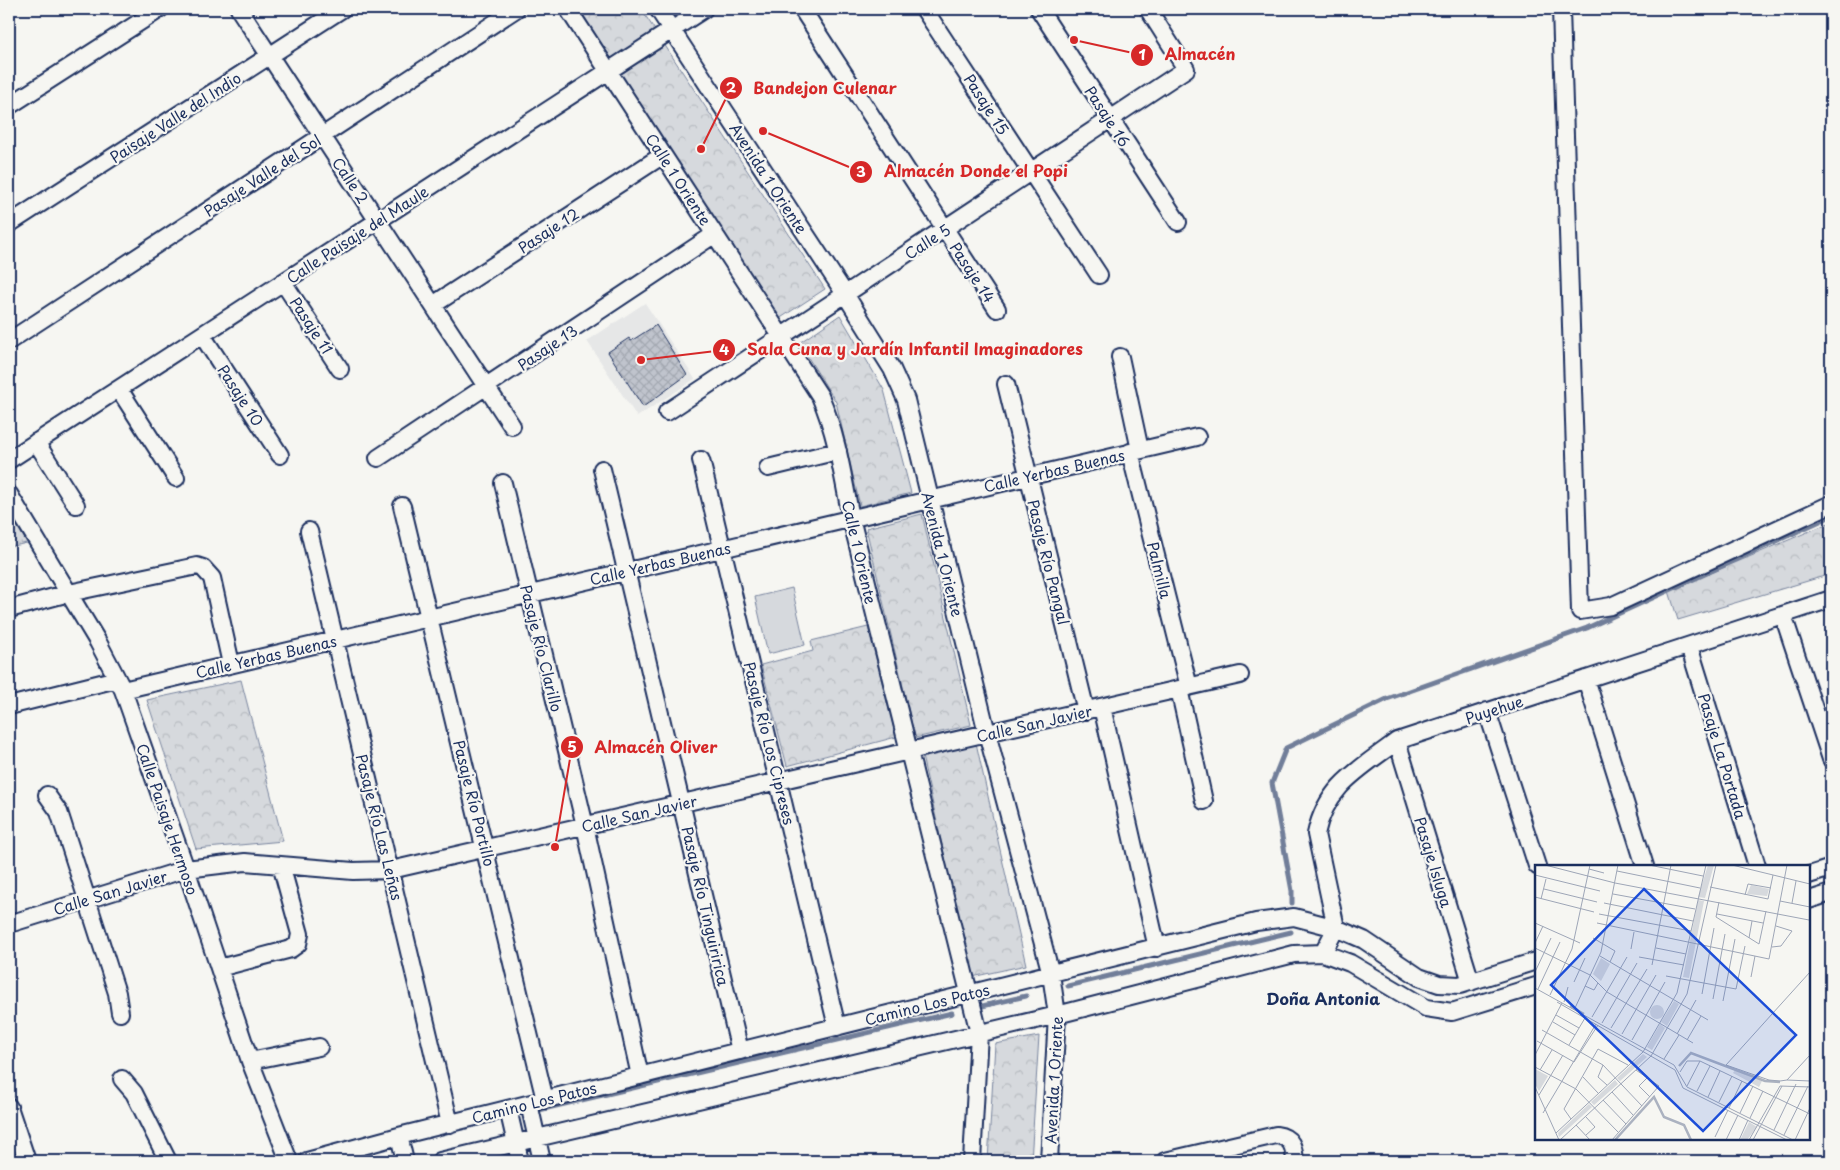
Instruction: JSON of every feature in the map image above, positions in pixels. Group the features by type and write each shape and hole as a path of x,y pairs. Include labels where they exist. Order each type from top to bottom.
{"street":[{"path":"9,106 160,9"},
{"name":"Calle 2","path":"239,9 321,137 378,220 512,426"},
{"name":"Paisaje Valle del Indio","path":"9,224 342,9"},
{"name":"Pasaje Valle del Sol","path":"9,341 516,9"},
{"name":"Calle 1 Oriente","path":"568,9 820,396 838,452 852,518 979,1033 972,1161"},
{"name":"Avenida 1 Oriente","path":"658,9 845,294 900,383 906,400 988,733 1051,974 1057,1015 1049,1161"},
{"name":"Calle Paisaje del Maule","path":"9,460 704,9"},
{"name":"Pasaje 14","path":"802,9 997,309"},
{"name":"Pasaje 15","path":"924,9 1099,275"},
{"name":"Pasaje 16","path":"1039,9 1178,222"},
{"name":"Calle 5","path":"666,412 1186,69 1148,9"},
{"path":"1561,9 1580,612 1611,606 1831,504"},
{"name":"Pasaje 12","path":"432,305 663,155"},
{"name":"Pasaje 13","path":"378,458 715,234"},
{"name":"Pasaje 11","path":"283,282 340,369"},
{"name":"Pasaje 10","path":"202,335 280,455"},
{"name":"Palmilla","path":"1120,357 1135,451 1184,688 1204,801"},
{"name":"Pasaje Río Pangal","path":"1006,384 1028,477 1094,709 1157,948"},
{"path":"118,389 176,478"},
{"name":"Calle Yerbas Buenas","path":"9,706 230,664 1197,436"},
{"path":"36,442 76,505"},
{"path":"768,468 838,452"},
{"name":"Pasaje Río Los Cipreses","path":"701,460 780,781 837,1027"},
{"name":"Pasaje Río Tinguiririca","path":"602,469 740,1051"},
{"name":"Pasaje Río Clarillo","path":"503,483 585,826 640,1076"},
{"name":"Calle Paisaje Hermoso","path":"9,494 98,642 120,684 186,869 250,1061 289,1161"},
{"name":"Pasaje Río Portillo","path":"402,506 486,848 537,1102 537,1139 542,1161"},
{"name":"Pasaje Río Las Leñas","path":"309,531 450,1124"},
{"path":"9,609 69,593 189,566 203,568 212,578 230,664"},
{"name":"Puyehue","path":"1336,928 1316,834 1318,820 1328,798 1342,782 1397,741 1831,599"},
{"path":"1783,615 1831,759"},
{"name":"Pasaje La Portada","path":"1689,646 1756,865"},
{"name":"Calle San Javier","path":"9,924 87,898 186,869 245,862 354,871 391,870 1240,675"},
{"path":"1586,679 1645,865"},
{"path":"1487,712 1537,865"},
{"name":"Pasaje Isluga","path":"1397,741 1471,982"},
{"path":"48,795 59,812 117,994 120,1012"},
{"path":"219,968 291,949 298,944 300,934 282,865"},
{"path":"1810,875 1831,868"},
{"path":"1810,900 1831,893"},
{"name":"Camino Los Patos","path":"307,1161 399,1136 1256,922 1294,917 1336,928 1364,940 1428,981 1450,985 1471,982 1535,962"},
{"path":"1323,953 1336,928"},
{"path":"440,1161 1057,1015 1294,954 1323,953 1350,963 1426,1008 1452,1012 1535,986"},
{"path":"250,1061 319,1047"},
{"path":"122,1079 134,1093 168,1161"},
{"path":"9,1107 27,1161"},
{"path":"508,1109 520,1161"},
{"path":"1168,1161 1276,1135 1287,1138 1291,1142 1295,1161"},
{"path":"399,1136 405,1161"}],"shaded area":[{"path":"645,303 695,379 637,417 587,341"}],"green space":[{"path":"577,9 641,9 825,289 779,319"},
{"path":"840,315 884,390 911,493 860,506 836,402 799,343"},
{"path":"9,513 27,543 9,547"},
{"path":"922,514 971,725 915,738 866,528"},
{"path":"1831,522 1831,574 1678,620 1669,591"},
{"path":"792,588 805,645 768,654 755,597"},
{"path":"868,627 896,737 787,766 761,665 813,651 811,641"},
{"path":"241,680 283,841 196,849 147,700"},
{"path":"976,743 1026,965 972,977 922,756"},
{"path":"1039,1036 1031,1161 988,1161 995,1044"}],"building":[{"path":"656,325 687,375 643,407 608,352 629,338 631,341"}],"waterway":[{"path":"1292,903 1292,891 1272,783 1286,748 1387,699 1587,628 1831,516"},
{"path":"1068,986 1291,932"},
{"path":"978,1007 1026,996"},
{"path":"539,1110 952,1013"}],"place":[{"name":"Almacén","path":"1074,40"},
{"name":"Almacén Donde el Popi","path":"763,131"},
{"name":"Bandejon Culenar","path":"701,149"},
{"name":"Sala Cuna y Jardín Infantil Imaginadores","path":"641,360"},
{"name":"Almacén Oliver","path":"555,847"}],"district":[{"name":"Doña Antonia","path":"1323,998"}]}
